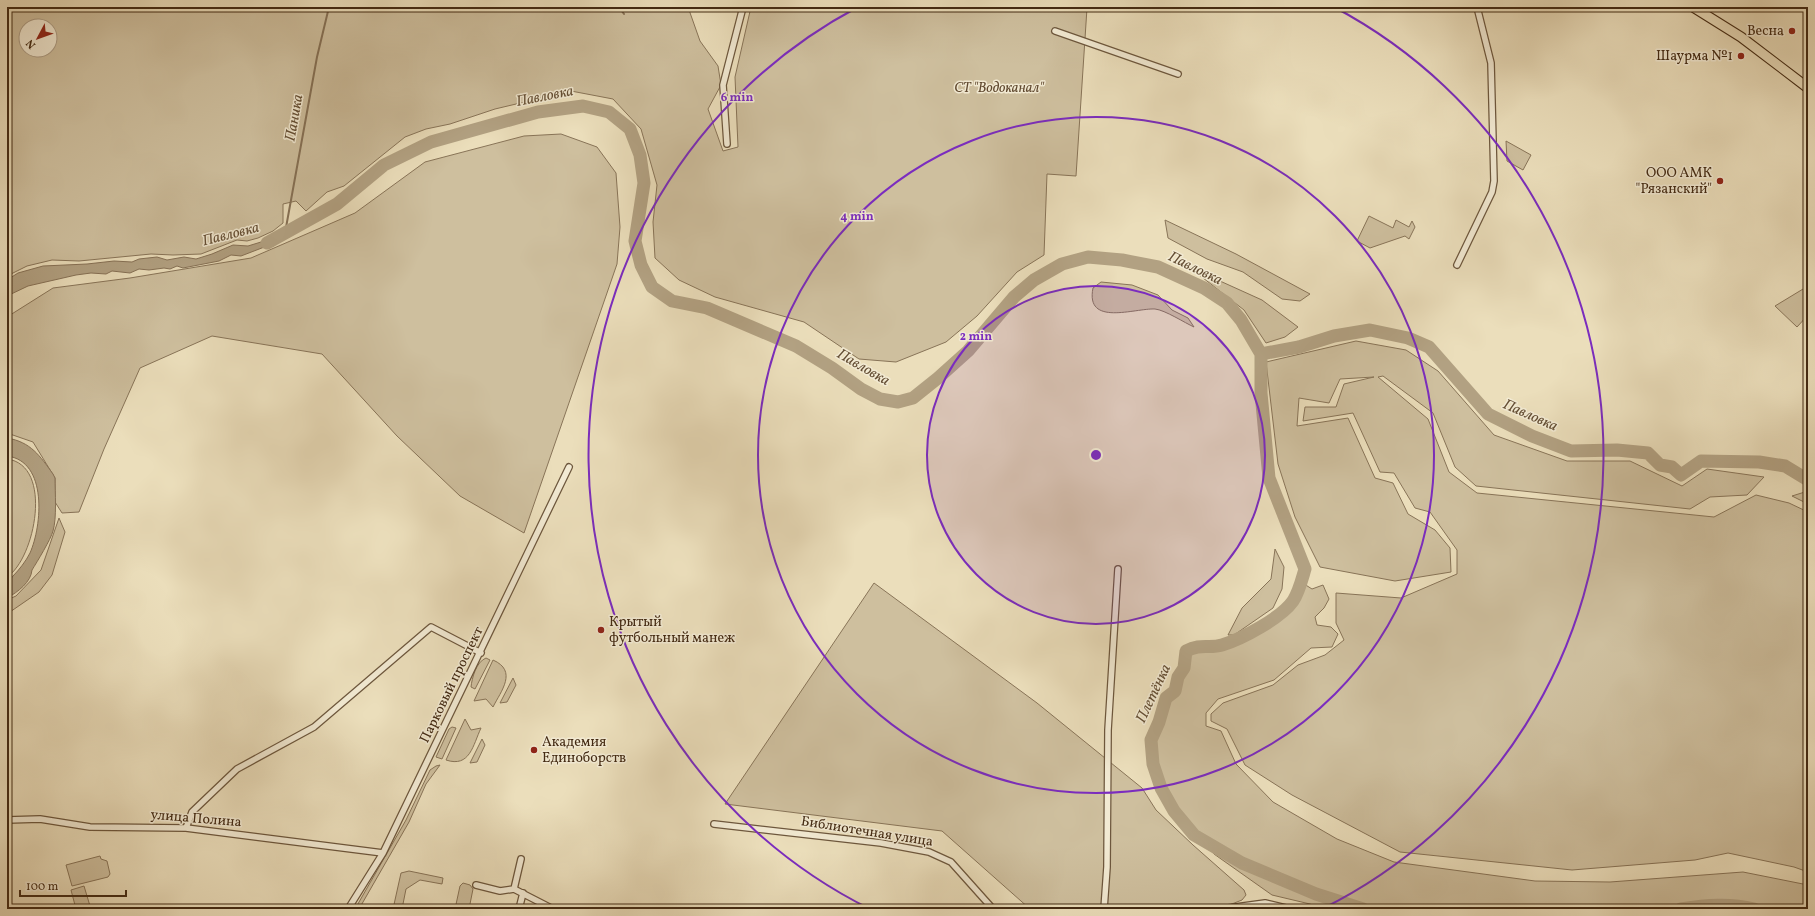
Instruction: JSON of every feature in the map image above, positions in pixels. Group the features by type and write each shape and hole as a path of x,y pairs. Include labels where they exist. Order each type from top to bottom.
{"main road":[{"path":"1693,7 1741,37 1808,88"}],"street":[{"path":"727,144 723,85 743,7"},
{"path":"1457,266 1492,192 1494,181 1491,63 1477,7"},
{"path":"1055,31 1178,74"},
{"name":"Парковый проспект","path":"348,909 383,853 481,653 569,467"},
{"path":"1104,909 1107,867 1108,730 1118,569"},
{"path":"186,828 192,812 237,769 314,727 431,627 481,653"},
{"name":"улица Полина","path":"7,820 40,819 90,827 186,828 383,853"},
{"name":"Библиотечная улица","path":"714,824 881,843 929,852 951,862 993,909"},
{"path":"514,889 521,859"},
{"path":"476,885 500,891 514,889 553,909"},
{"path":"519,909 523,893"},
{"path":"1221,909 1264,903 1290,909"}],"green space":[{"name":"СТ \"Водоканал\"","path":"7,7 688,7 700,41 718,66 721,85 708,109 723,151 738,147 735,77 751,7 1087,8 1076,176 1047,174 1044,255 1017,272 977,316 946,342 896,362 859,359 804,322 715,297 679,280 655,258 653,222 657,185 641,129 613,99 571,91 495,109 450,124 426,129 405,137 344,186 327,192 306,211 296,201 283,204 283,223 273,231 258,238 247,241 237,240 201,254 151,254 79,261 52,260 27,266 7,276"},
{"path":"561,134 597,147 616,173 620,227 617,264 524,533 460,496 397,436 322,354 212,336 140,368 104,449 79,512 62,513 55,502 55,478 33,442 7,433 7,317 53,288 130,278 251,258 355,213 425,162 524,136"},
{"path":"1506,141 1531,155 1523,170 1507,161"},
{"path":"1369,216 1393,228 1396,220 1409,227 1412,221 1415,227 1409,239 1405,236 1370,248 1357,241"},
{"path":"1165,220 1236,254 1310,294 1300,301 1282,299 1243,272 1207,259 1168,238"},
{"path":"1189,267 1262,300 1298,327 1285,337 1266,343 1244,310"},
{"path":"1101,282 1132,285 1158,295 1172,310 1188,318 1194,327 1169,314 1155,309 1114,313 1104,312 1096,308 1093,300 1093,288"},
{"path":"1808,286 1808,315 1797,327 1775,306"},
{"path":"1356,341 1406,350 1438,371 1494,435 1567,461 1630,461 1682,486 1707,469 1764,477 1747,495 1710,497 1690,509 1476,486 1455,467 1433,413 1383,376 1378,377 1428,419 1449,472 1477,493 1714,517 1756,495 1789,503 1808,512 1808,872 1794,867 1728,853 1695,860 1572,870 1400,852 1292,795 1245,765 1227,729 1211,721 1211,714 1223,703 1273,685 1298,665 1325,655 1344,640 1336,623 1336,593 1401,598 1457,574 1457,550 1430,512 1415,508 1394,473 1380,472 1353,413 1303,421 1305,407 1336,407 1344,384 1374,377 1340,379 1329,403 1299,398 1297,426 1348,418 1375,478 1393,483 1408,514 1435,530 1450,548 1451,572 1395,581 1320,567 1295,517 1278,464 1266,362"},
{"path":"7,459 22,465 31,477 35,494 35,514 32,533 25,552 17,567 7,577"},
{"path":"1808,491 1808,504 1792,496"},
{"path":"59,518 65,532 52,575 39,592 7,614 7,600 16,596 41,570"},
{"path":"1275,549 1284,567 1282,589 1273,608 1234,635 1228,635 1242,608 1271,579"},
{"path":"1301,582 1312,589 1323,585 1329,599 1324,608 1315,617 1317,625 1331,627 1338,634 1332,647 1311,648 1274,680 1218,699 1206,713 1206,726 1221,731 1236,764 1273,802 1337,839 1394,862 1535,881 1610,882 1743,872 1808,885 1808,909 1322,909 1310,904 1272,895 1214,854 1208,843 1194,835 1174,811 1161,788 1153,764 1151,740 1159,722 1166,698 1175,691 1178,677 1184,668 1186,651 1196,647 1222,645 1231,642 1251,634 1270,623 1286,609 1293,600"},
{"path":"874,583 1037,703 1142,788 1156,810 1244,890 1246,895 1242,900 1219,909 1030,909 942,831 725,804"},
{"path":"486,658 490,660 475,689 471,687 474,675 477,667"},
{"path":"493,660 501,665 505,670 506,675 503,688 493,707 486,699 474,701"},
{"path":"513,678 516,685 507,702 500,703"},
{"path":"465,719 471,730 481,728 473,748 466,758 460,761 454,762 446,760"},
{"path":"452,727 456,728 442,759 436,757 449,729"},
{"path":"482,739 485,745 477,762 470,763"},
{"path":"440,765 426,784 409,822 359,909 355,909 406,820 430,770"},
{"path":"100,856 101,859 107,861 110,874 108,877 72,886 66,865"},
{"path":"409,871 443,878 442,884 420,880 406,889 402,909 393,909 401,873"},
{"path":"463,883 470,885 473,889 469,909 455,909 460,886"},
{"path":"84,886 90,906 76,909 71,890"}],"shaded area":[{"path":"284,229 282,238 274,246 267,246 241,256 231,255 219,261 183,268 177,266 170,269 139,269 130,273 112,271 106,274 91,273 76,275 28,286 7,296 7,280 18,273 43,266 114,261 132,262 139,259 157,257 167,260 184,257 196,259 233,245 248,246 261,242"},
{"path":"7,438 29,446 48,467 55,478 56,505 52,535 32,570 27,583 7,598 7,583 30,553 34,541 39,512 38,496 30,469 20,460 7,456"}],"waterway":[{"name":"Паника","path":"285,233 317,57 329,7"},
{"path":"619,7 624,14"},
{"name":"Павловка","path":"267,243 337,204 384,165 431,142 538,112 583,106 609,112 630,129 640,155 644,183 635,241 641,265 652,287 672,301 707,308 796,346 832,368 861,389 880,399 898,402 913,398 968,351 1014,297 1034,280 1062,264 1088,257 1122,260 1158,267 1204,288 1227,303 1241,320 1261,354 1261,393 1269,478 1305,569 1299,590 1293,601 1271,621 1250,633 1222,645 1196,647 1186,651 1184,668 1178,677 1175,691 1166,698 1159,722 1151,740 1153,764 1161,788 1174,811 1194,835 1242,863 1316,894 1363,909"},
{"name":"Павловка","path":"1261,354 1299,347 1334,336 1370,330 1408,338 1429,347 1488,414 1532,436 1571,451 1617,450 1648,453 1660,465 1672,467 1681,475 1701,461 1759,462 1785,466 1808,480"},
{"name":"Плетёнка","path":"1681,909 1718,905 1754,909"}],"place":[{"name":"Весна","path":"1792,31"},
{"name":"Шаурма №1","path":"1741,56"},
{"name":"ООО АМК \"Рязанский\"","path":"1720,181"},
{"name":"Крытый футбольный манеж","path":"601,630"},
{"name":"Академия Единоборств","path":"534,750"}]}
